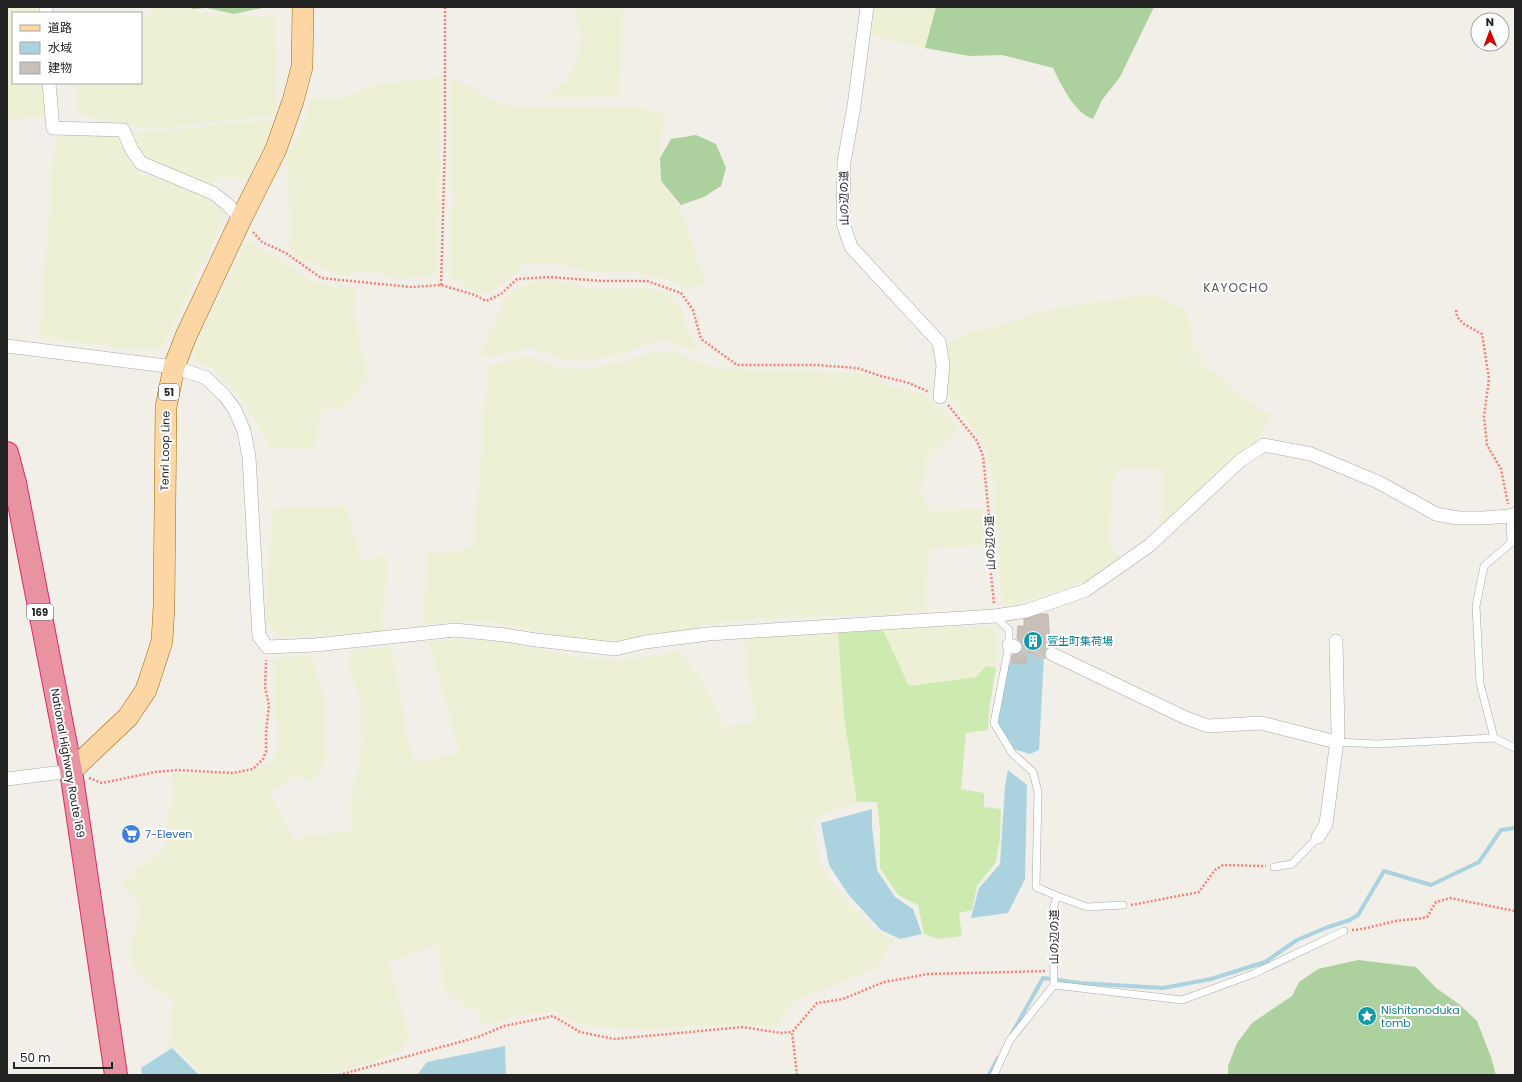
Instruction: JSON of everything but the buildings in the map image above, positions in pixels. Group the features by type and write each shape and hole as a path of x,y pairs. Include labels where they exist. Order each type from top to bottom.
{"highway":[{"name":"National Highway Route 169","path":"7,453 15,483 71,771 116,1075"}],"main road":[{"name":"Tenri Loop Line","path":"71,771 128,717 146,690 162,641 166,407 174,367 186,336 276,149 293,101 302,67 303,7"}],"street":[{"name":"山の辺の道","path":"867,7 854,106 844,162 843,223 851,247 939,342 943,366 940,397"},
{"path":"49,84 53,128 123,130 132,150 141,163 213,193 227,204 241,219"},
{"path":"7,346 174,367 206,378 235,410 244,431 249,457 259,636 267,647 315,645 455,630 615,649 645,642 708,634 995,616 1026,611 1086,590 1150,546 1242,460 1264,445 1311,454 1378,482 1436,514 1458,518 1513,515"},
{"path":"1318,837 1326,824 1338,732 1336,641"},
{"path":"1052,654 1186,718 1208,726 1261,723 1336,742"},
{"path":"7,779 71,771"}],"lane":[{"path":"1494,738 1480,683 1476,606 1484,566 1511,543 1513,515"},
{"name":"山の辺の道","path":"995,616 1009,630 1012,646 994,723 1012,753 1033,772 1038,792 1036,887 1057,896 1053,909 1054,985"},
{"path":"1336,742 1377,744 1494,738 1515,748"},
{"path":"1274,867 1292,864 1318,837"},
{"path":"1057,896 1087,907 1123,905"},
{"path":"994,1075 1010,1040 1054,985 1182,1000 1253,974 1344,931"}],"path":[{"path":"441,285 445,140 445,7"},
{"path":"241,219 262,242 286,253 321,278 410,287 441,285 486,300 501,294 517,279 550,277 602,281 647,281 681,294 693,310 701,339 737,365 817,365 857,368 909,383 940,397"},
{"path":"1456,310 1457,318 1460,321 1482,334 1489,378 1484,416 1487,445 1500,469 1513,515"},
{"name":"山の辺の道","path":"940,397 977,441 983,456 991,537 991,574 995,616"},
{"path":"71,771 102,783 155,772 178,770 232,773 253,769 263,759 266,751 266,732 269,705 265,687 267,647"},
{"path":"1123,905 1199,892 1215,870 1223,865 1274,867"},
{"path":"1344,931 1365,929 1397,920 1415,920 1427,917 1436,902 1450,898 1515,911"},
{"path":"339,1075 478,1037 504,1026 553,1016 580,1032 614,1040 743,1027 781,1033 792,1032 817,1003 843,999 884,982 942,973 1054,971"},
{"path":"792,1032 797,1075"}],"green space":[{"path":"7,7 48,7 48,12 12,12 12,84 52,84 46,117 7,119"},
{"path":"151,7 197,7 197,13 275,17 277,115 159,128 141,128 76,113 78,84 142,84 142,16 150,16"},
{"path":"190,7 267,7 234,14 207,8 193,9"},
{"path":"573,7 624,7 618,96 542,98 567,81 578,58 582,32"},
{"path":"875,7 936,7 925,48 885,39 871,32"},
{"path":"936,7 1154,7 1120,77 1102,100 1093,119 1086,116 1074,104 1064,90 1053,68 1002,55 969,56 925,48"},
{"path":"441,77 438,276 422,275 400,279 364,270 348,276 336,274 300,258 289,248 288,155 302,128 311,99 344,98 375,85"},
{"path":"451,78 472,87 492,101 520,107 640,108 665,114 659,158 660,182 680,206 705,283 686,291 675,282 638,272 601,273 554,264 521,263 522,270 503,282 491,292 478,293 450,276 453,192 450,186"},
{"path":"271,120 273,122 270,132 248,177 216,177 212,188 148,162 134,145 130,134"},
{"path":"68,128 113,133 140,173 198,193 220,207 225,214 221,226 162,348 120,348 39,336 54,149 59,136"},
{"path":"696,135 716,144 726,168 721,186 704,197 681,205 661,181 660,158 671,139"},
{"path":"247,241 288,265 312,283 355,288 354,312 368,378 355,396 341,409 322,409 314,449 270,448 256,420 237,393 217,371 192,359 203,330"},
{"path":"542,280 555,281 590,289 644,288 662,292 672,297 680,306 689,333 700,352 668,341 655,342 627,352 582,361 563,359 529,347 491,357 480,353 507,296 520,287"},
{"path":"1144,294 1160,297 1183,308 1191,321 1193,348 1210,370 1254,406 1270,414 1270,419 1257,441 1249,446 1197,497 1183,509 1177,510 1160,527 1163,469 1115,470 1109,542 1120,558 1089,580 1026,602 1001,607 999,532 991,469 983,442 947,394 940,346 973,332 1003,325 1034,313 1098,301 1108,302"},
{"path":"656,351 670,351 718,369 866,374 894,387 924,395 940,407 959,429 928,457 921,489 929,511 986,509 988,545 929,548 926,611 894,612 892,617 879,617 877,614 777,618 765,621 764,618 712,623 683,632 617,645 571,639 494,622 464,621 424,625 422,618 428,554 455,552 473,546 488,366 528,356 559,368 584,369 621,363"},
{"path":"346,506 362,561 388,555 382,631 286,638 274,632 265,620 272,509"},
{"path":"957,626 988,628 999,633 996,668 985,666 976,677 909,686 883,630"},
{"path":"883,630 909,686 976,677 986,666 996,668 989,709 988,730 966,733 961,789 984,793 984,807 1001,809 1000,838 996,862 977,886 972,910 959,913 962,936 939,939 924,934 918,905 898,895 880,868 880,829 877,802 857,802 844,717 838,633"},
{"path":"838,633 844,717 857,802 813,819 820,864 845,899 873,930 894,939 878,967 797,1000 787,1010 779,1025 775,1026 711,1025 646,1029 589,1026 578,1024 555,1011 515,1016 479,1026 480,1010 473,1010 453,998 442,985 438,944 388,961 411,1040 407,1041 402,1049 389,1056 343,1071 306,1075 204,1075 168,1041 174,1000 140,977 129,958 140,901 121,884 166,846 167,812 173,803 172,771 184,774 254,771 274,761 278,746 273,659 310,655 326,701 326,759 314,782 295,776 269,792 293,839 350,830 351,794 359,765 361,735 361,701 348,664 353,650 391,646 413,763 459,753 429,642 474,639 512,643 580,658 624,661 680,651 698,675 724,727 756,721 746,672 744,637"},
{"name":"Nishitonoduka tomb","path":"1358,960 1416,967 1436,988 1459,1004 1477,1021 1491,1057 1496,1075 1228,1075 1228,1066 1237,1043 1252,1023 1292,996 1299,982 1318,969"}],"water":[{"path":"1026,652 1044,655 1039,750 1030,754 1014,749 998,723 1009,663 1026,664"},
{"path":"1008,770 1027,785 1025,879 1008,913 971,918 979,888 1000,864 1005,786"},
{"path":"872,809 872,826 877,870 895,897 913,909 922,934 900,939 881,930 848,894 829,865 821,823"},
{"path":"505,1046 506,1075 417,1075 427,1062"},
{"path":"172,1048 199,1075 142,1075 141,1068"}],"waterway":[{"path":"1011,1035 1043,978 1080,983 1163,988 1211,979 1265,962 1297,940 1328,927 1350,920 1358,915 1384,871 1431,885 1479,862 1501,830 1515,828"},
{"path":"989,1075 998,1058"}],"tunnel":[{"path":"1015,647 1052,654"}],"place":[{"name":"萱生町集荷場","path":"1033,641"},
{"name":"7-Eleven","path":"131,834"},
{"name":"Nishitonoduka tomb","path":"1367,1016"}],"district":[{"name":"KAYOCHO","path":"1236,288"}]}
